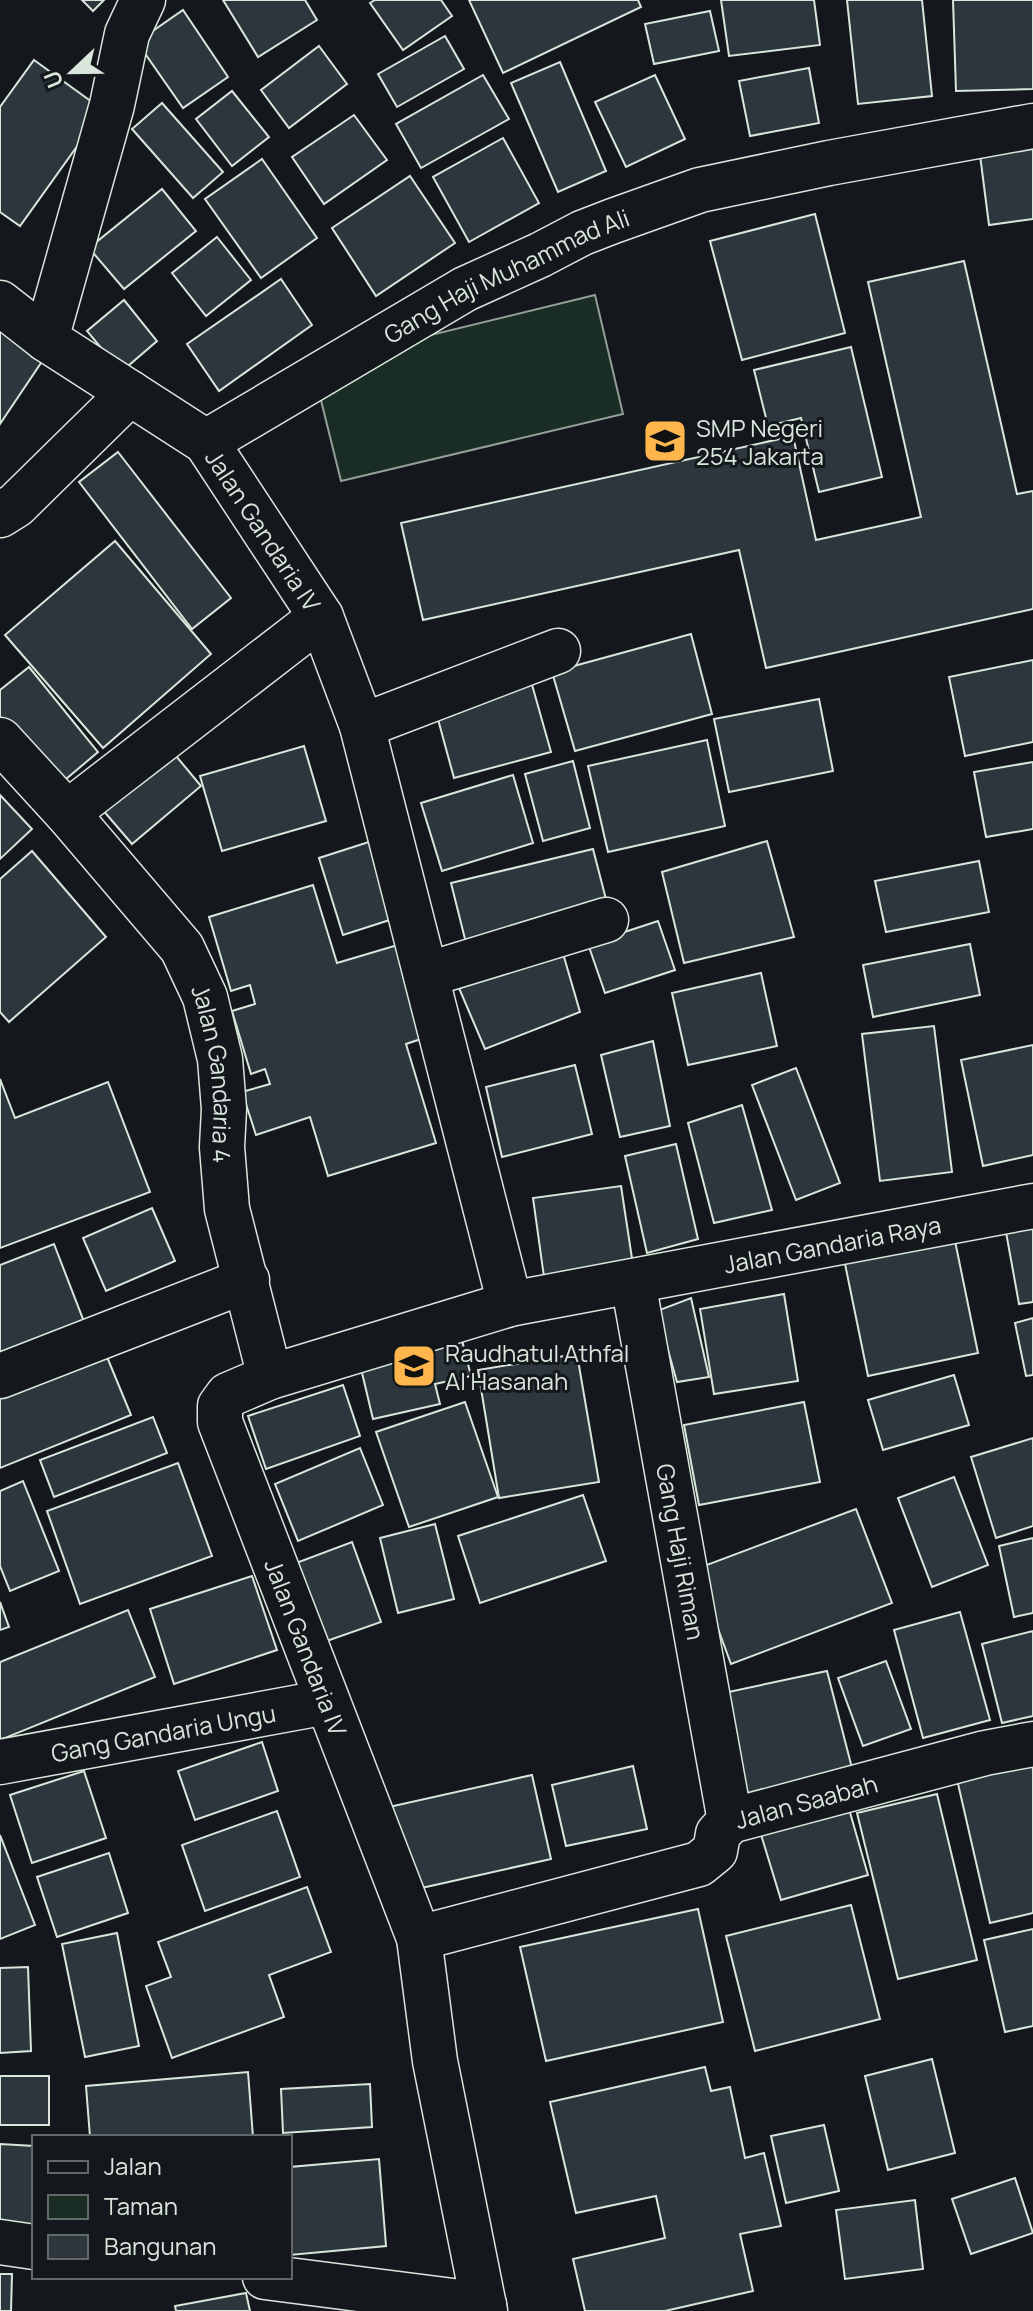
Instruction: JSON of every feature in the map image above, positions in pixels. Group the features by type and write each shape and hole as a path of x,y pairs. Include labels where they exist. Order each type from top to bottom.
{"street":[{"path":"46,339 112,105 127,34 143,0"},
{"name":"Gang Haji Muhammad Ali","path":"206,442 465,289 582,233 700,190 1033,126"},
{"name":"Jalan Gandaria IV","path":"0,303 46,339 206,442 321,617 59,804"},
{"path":"0,515 16,505 130,393"},
{"path":"321,617 362,726 510,1304"},
{"path":"362,726 558,651"},
{"name":"Jalan Gandaria 4","path":"0,740 182,948 205,997 220,1059 227,1209 270,1377"},
{"path":"426,975 606,920"},
{"name":"Jalan Gandaria Raya","path":"633,1282 1033,1206"},
{"path":"0,1376 247,1280"},
{"name":"Jalan Gandaria IV","path":"485,2308 435,2061 419,1938 220,1422 220,1406 228,1395 270,1377 510,1304 633,1282"},
{"name":"Gang Haji Riman","path":"633,1282 730,1821"},
{"name":"Gang Gandaria Ungu","path":"0,1762 327,1702"},
{"name":"Jalan Saabah","path":"419,1938 699,1864 715,1851 718,1834 730,1821 985,1753 1033,1744"},
{"path":"0,2242 32,2247"},
{"path":"279,2279 485,2308"}],"green space":[{"path":"595,295 623,414 341,481 312,364"}],"building":[{"path":"82,0 104,0 93,11"},
{"path":"223,0 305,0 317,20 258,57"},
{"path":"375,0 441,0 452,16 403,50 370,3"},
{"path":"469,0 638,0 641,7 503,73"},
{"path":"721,0 814,0 820,45 729,56"},
{"path":"847,0 922,0 932,96 858,104"},
{"path":"953,0 1033,0 1033,89 956,91"},
{"path":"183,10 228,77 183,108 137,42"},
{"path":"710,11 719,51 654,64 645,24"},
{"path":"445,36 464,69 397,107 378,74"},
{"path":"319,46 347,84 289,128 261,90"},
{"path":"34,60 103,110 20,226 0,212 0,107"},
{"path":"560,62 606,171 558,192 511,83"},
{"path":"809,68 819,123 750,136 739,81"},
{"path":"483,75 509,119 421,168 396,124"},
{"path":"655,75 685,139 626,167 595,102"},
{"path":"232,91 269,137 232,166 196,119"},
{"path":"162,103 223,172 193,198 132,129"},
{"path":"354,115 387,160 324,204 292,157"},
{"path":"503,138 539,203 469,242 433,177"},
{"path":"1033,148 1033,219 989,225 980,155"},
{"path":"262,159 317,238 261,278 205,199"},
{"path":"410,176 455,243 376,296 332,228"},
{"path":"162,189 196,231 124,289 89,248"},
{"path":"815,214 845,333 742,360 710,241"},
{"path":"217,237 251,280 206,316 172,273"},
{"path":"964,261 1017,494 1033,491 1033,609 766,668 739,550 423,620 401,523 793,436 816,540 921,517 868,282"},
{"path":"281,279 312,325 219,391 187,344"},
{"path":"124,300 157,341 121,372 87,331"},
{"path":"0,318 49,351 0,424"},
{"path":"851,347 882,477 819,492 801,418 768,426 754,370"},
{"path":"118,452 231,598 192,629 79,482"},
{"path":"115,541 211,654 103,748 5,635"},
{"path":"691,634 712,714 575,751 552,672"},
{"path":"1033,660 1033,742 965,756 949,677"},
{"path":"29,667 98,752 53,790 0,724 0,690"},
{"path":"529,674 551,752 454,778 433,701"},
{"path":"819,699 833,771 729,792 714,719"},
{"path":"707,740 725,826 608,852 588,766"},
{"path":"304,746 326,821 222,851 200,776"},
{"path":"171,750 201,786 132,844 102,809"},
{"path":"573,761 590,828 543,841 525,774"},
{"path":"1033,762 1033,829 986,837 974,772"},
{"path":"513,775 533,843 442,871 421,803"},
{"path":"0,795 32,829 0,859"},
{"path":"375,840 399,917 343,935 319,858"},
{"path":"767,841 794,937 684,963 662,872"},
{"path":"593,849 608,907 466,943 451,883"},
{"path":"32,851 106,937 9,1022 0,1012 0,879"},
{"path":"979,861 989,912 886,932 875,881"},
{"path":"313,885 337,963 401,944 430,1036 406,1044 436,1143 328,1176 310,1117 256,1135 242,1092 270,1084 265,1069 251,1074 232,1011 255,1004 250,985 231,991 209,917"},
{"path":"658,921 675,970 605,993 588,944"},
{"path":"970,944 980,995 873,1017 863,965"},
{"path":"562,950 580,1012 485,1049 459,988"},
{"path":"761,973 777,1046 688,1065 672,993"},
{"path":"934,1026 952,1172 880,1181 862,1034"},
{"path":"653,1041 670,1126 620,1137 601,1055"},
{"path":"1033,1045 1033,1155 983,1166 961,1060"},
{"path":"575,1065 592,1134 502,1157 486,1087"},
{"path":"796,1068 840,1183 796,1200 752,1085"},
{"path":"0,1079 15,1118 108,1082 150,1192 0,1248"},
{"path":"742,1105 772,1210 714,1223 688,1123"},
{"path":"676,1144 698,1239 647,1253 625,1156"},
{"path":"621,1186 633,1265 544,1277 533,1198"},
{"path":"152,1208 175,1261 106,1291 83,1238"},
{"path":"1033,1215 1033,1302 1019,1304 1004,1221"},
{"path":"954,1236 978,1353 868,1376 844,1259"},
{"path":"54,1244 86,1327 0,1359 0,1265"},
{"path":"784,1294 798,1381 714,1394 700,1309"},
{"path":"691,1298 709,1377 677,1382 657,1311"},
{"path":"1033,1318 1033,1375 1026,1376 1015,1323"},
{"name":"Raudhatul Athfal Al Hasanah","path":"460,1332 471,1376 435,1384 440,1404 373,1419 358,1356"},
{"path":"105,1352 131,1415 0,1468 0,1394"},
{"path":"577,1354 599,1482 499,1498 478,1370"},
{"path":"954,1375 969,1425 883,1450 868,1400"},
{"path":"343,1385 360,1436 266,1469 248,1416"},
{"path":"465,1402 498,1497 409,1527 376,1432"},
{"path":"804,1402 820,1482 699,1505 684,1425"},
{"path":"153,1417 167,1453 54,1497 40,1460"},
{"path":"1033,1438 1033,1526 996,1538 971,1457"},
{"path":"360,1448 383,1505 298,1541 275,1484"},
{"path":"178,1463 212,1556 80,1604 47,1511"},
{"path":"954,1477 988,1565 932,1587 898,1498"},
{"path":"23,1481 59,1571 10,1591 0,1566 0,1491"},
{"path":"583,1495 606,1561 480,1603 458,1536"},
{"path":"856,1509 892,1603 731,1664 696,1569"},
{"path":"435,1524 454,1599 398,1613 380,1538"},
{"path":"1033,1538 1033,1613 1014,1617 999,1546"},
{"path":"352,1542 381,1622 324,1642 296,1563"},
{"path":"252,1576 277,1650 174,1684 150,1609"},
{"path":"0,1602 9,1627 0,1630"},
{"path":"128,1610 155,1677 0,1740 0,1662"},
{"path":"960,1612 990,1720 923,1738 894,1630"},
{"path":"1033,1631 1033,1716 1002,1723 982,1644"},
{"path":"886,1661 911,1729 863,1746 838,1678"},
{"path":"827,1671 852,1768 745,1795 719,1694"},
{"path":"262,1742 278,1791 195,1820 178,1771"},
{"path":"1033,1757 1033,1913 990,1923 956,1775"},
{"path":"633,1766 647,1829 566,1846 552,1785"},
{"path":"84,1771 106,1838 32,1863 10,1795"},
{"path":"532,1775 551,1859 408,1891 389,1807"},
{"path":"937,1794 977,1960 898,1979 857,1813"},
{"path":"847,1802 868,1875 781,1900 759,1828"},
{"path":"277,1811 300,1877 205,1911 182,1845"},
{"path":"0,1835 35,1925 0,1939"},
{"path":"109,1853 128,1913 57,1937 37,1877"},
{"path":"307,1887 331,1952 269,1975 284,2017 172,2058 146,1986 171,1977 158,1942"},
{"path":"851,1905 880,2019 755,2051 726,1936"},
{"path":"698,1909 723,2022 546,2061 520,1947"},
{"path":"1033,1929 1033,2026 1005,2032 984,1940"},
{"path":"117,1933 139,2046 85,2057 62,1944"},
{"path":"28,1967 31,2051 0,2053 0,1968"},
{"path":"932,2059 955,2153 888,2170 865,2076"},
{"path":"705,2067 711,2091 730,2087 745,2158 764,2153 781,2226 740,2234 753,2291 665,2311 585,2311 573,2259 665,2238 656,2196 576,2213 550,2102"},
{"path":"248,2072 253,2135 90,2135 86,2086"},
{"path":"0,2076 49,2076 49,2125 0,2125"},
{"path":"370,2084 372,2127 283,2133 281,2089"},
{"path":"824,2125 839,2191 786,2203 771,2136"},
{"path":"0,2144 32,2146 32,2227 0,2224"},
{"path":"379,2159 386,2246 292,2255 292,2167"},
{"path":"1015,2178 1033,2233 971,2254 952,2199"},
{"path":"915,2200 923,2269 845,2279 836,2210"},
{"path":"0,2274 12,2274 11,2311 0,2311"},
{"path":"246,2293 250,2311 176,2311 175,2306"}],"place":[{"name":"SMP Negeri 254 Jakarta","path":"665,441"},
{"name":"Raudhatul Athfal Al Hasanah","path":"414,1366"}]}
